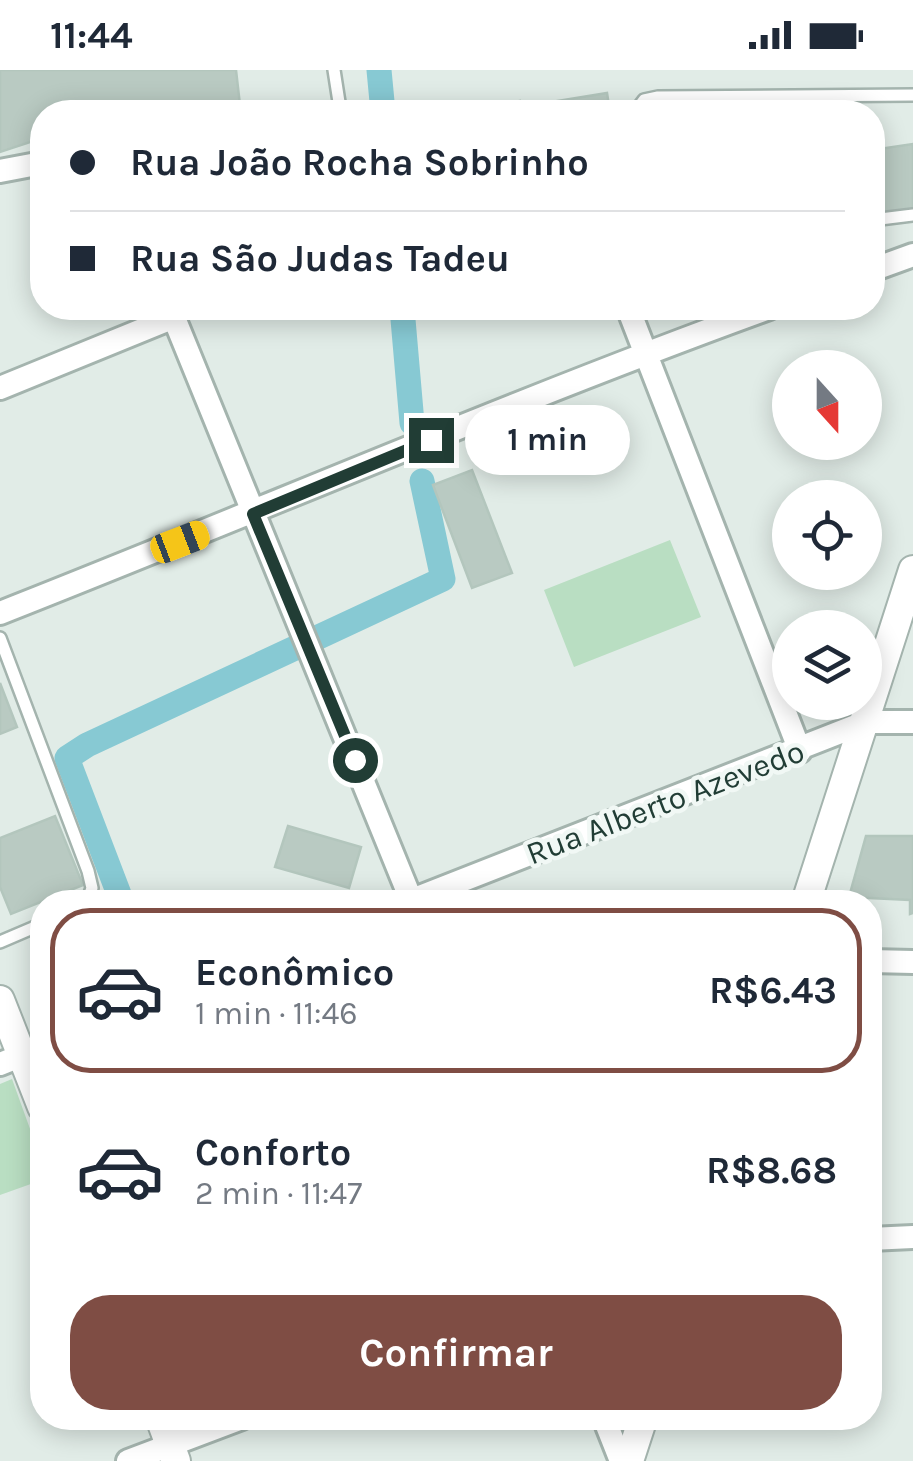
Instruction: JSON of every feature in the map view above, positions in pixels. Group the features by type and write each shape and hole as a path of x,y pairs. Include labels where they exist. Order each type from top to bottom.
{"street":[{"path":"0,171 30,165"},
{"path":"885,266 913,256"},
{"path":"0,388 154,320"},
{"path":"175,320 405,890"},
{"path":"633,320 800,751"},
{"path":"0,613 646,352 736,320"},
{"path":"810,890 913,570"},
{"path":"866,722 913,722"},
{"name":"Rua Alberto Azevedo","path":"441,890 866,722"},
{"path":"882,962 913,962"},
{"path":"0,1000 22,1055"},
{"path":"882,1239 913,1238"},
{"path":"128,1461 173,1453 218,1430"},
{"path":"608,1430 620,1461"},
{"path":"628,1461 638,1430"}],"lane":[{"path":"334,70 339,100"},
{"path":"644,100 913,95"},
{"path":"885,218 913,215"},
{"path":"0,638 88,871 91,890"},
{"path":"0,942 30,929"}],"green space":[{"path":"670,540 701,617 574,667 544,590"},
{"path":"12,1079 30,1129 30,1184 0,1195 0,1084"}],"building":[{"path":"0,70 236,70 239,100 30,100 30,142 0,152"},
{"path":"607,93 608,100 564,100"},
{"path":"913,144 913,211 885,216 885,148"},
{"path":"472,470 512,573 472,588 433,485"},
{"path":"0,683 17,727 0,734"},
{"path":"55,816 83,885 71,890 30,890 30,906 11,914 0,887 0,838"},
{"path":"288,826 361,847 349,888 275,867"},
{"path":"866,836 913,836 913,913 910,914 910,900 882,899 882,890 851,890"}],"waterway":[{"path":"379,70 382,100"},
{"path":"403,320 412,423"},
{"path":"117,890 67,758 87,745 443,579 422,481"}],"route":[{"path":"355,760 253,514 431,440"}]}
